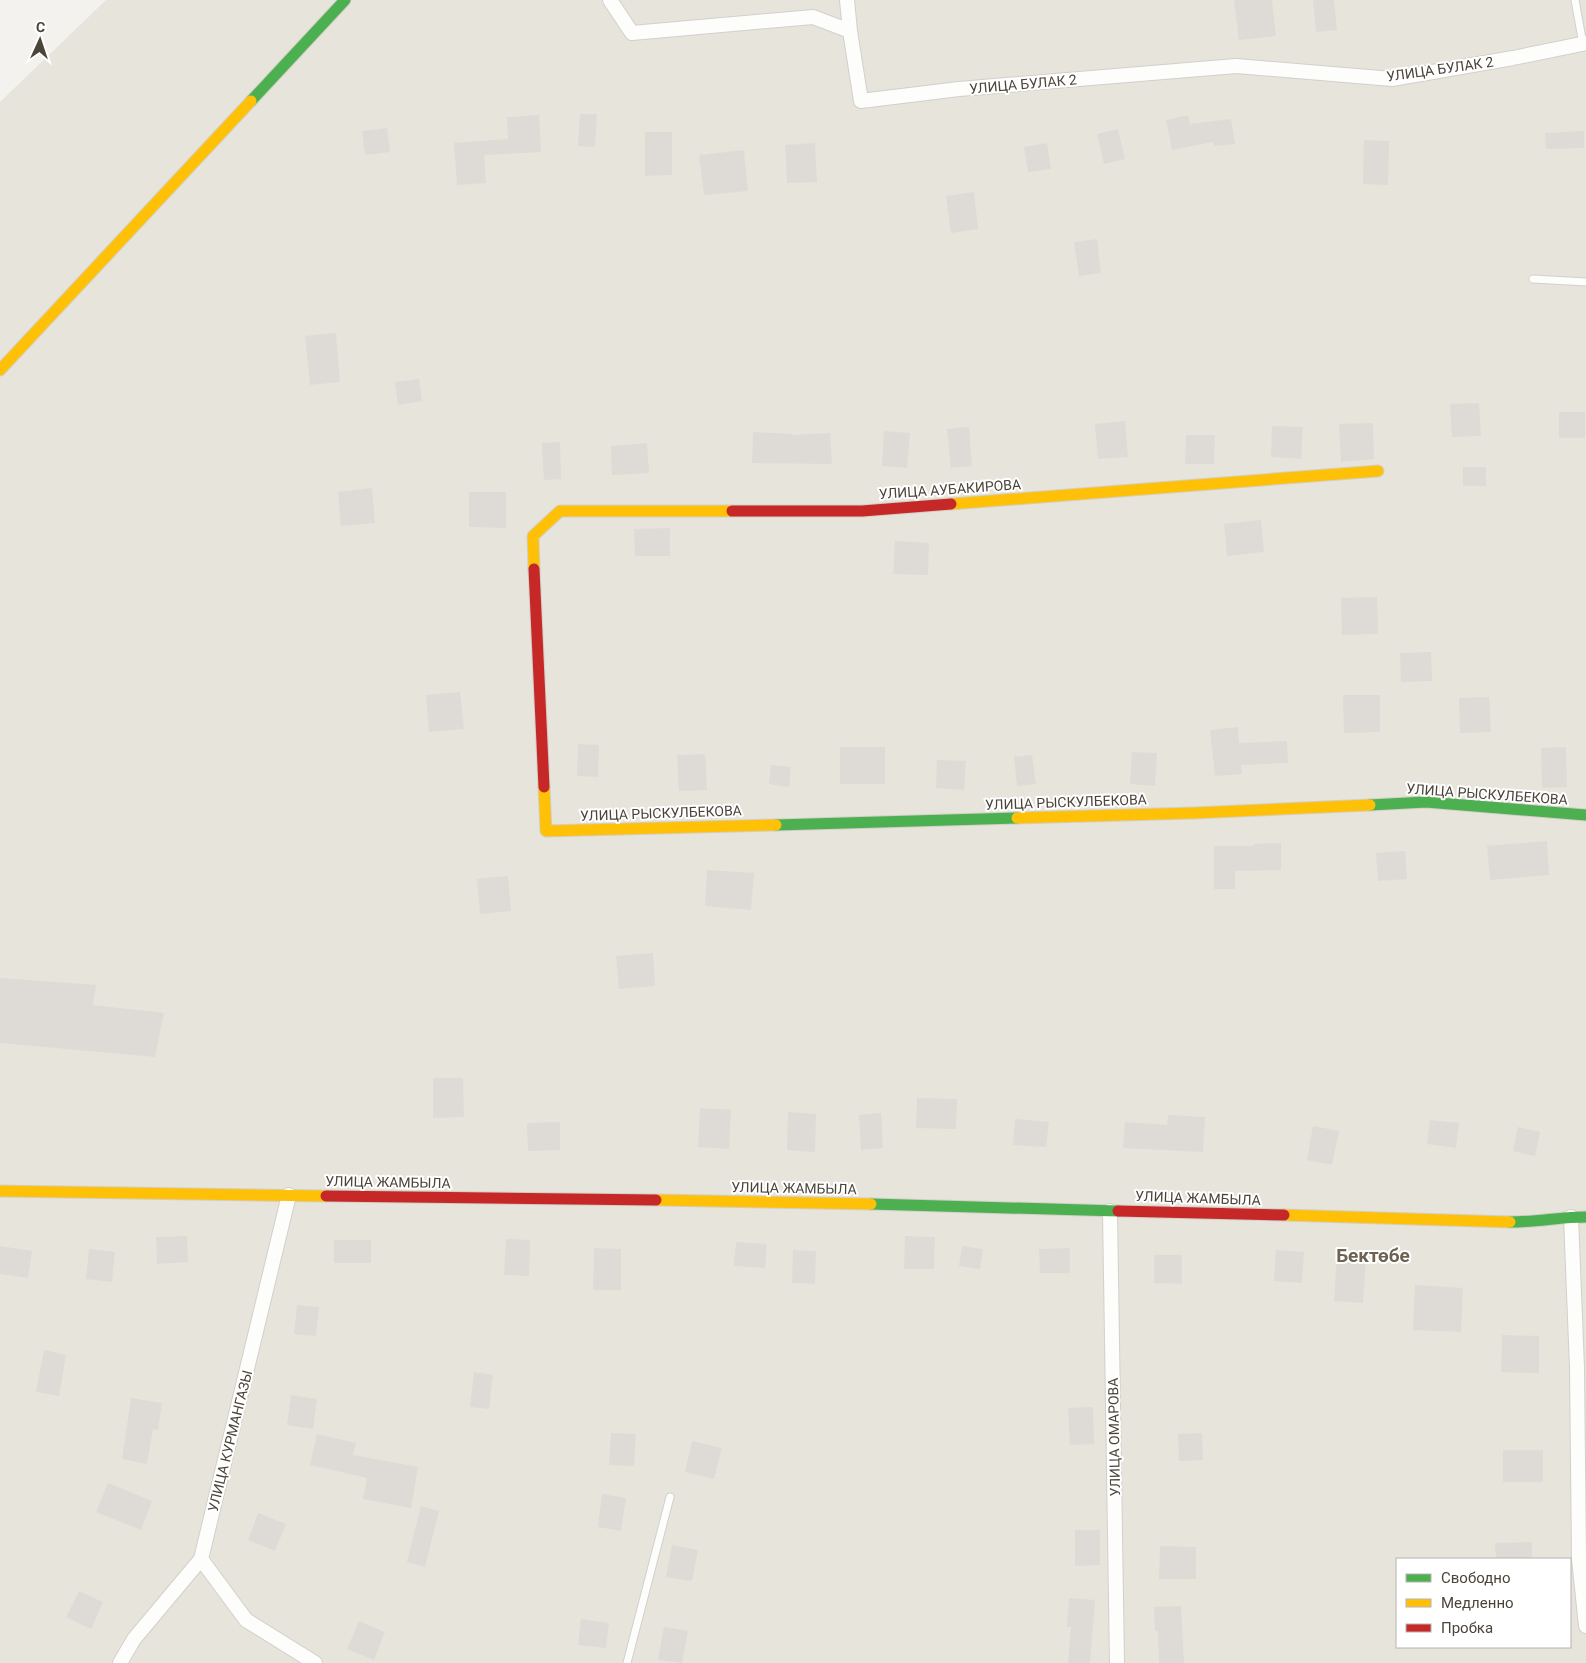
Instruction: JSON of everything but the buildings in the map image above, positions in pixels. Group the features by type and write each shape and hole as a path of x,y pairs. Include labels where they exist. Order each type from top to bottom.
{"street":[{"path":"0,370 346,0"},
{"path":"610,0 632,33 814,18 850,31 847,0"},
{"name":"УЛИЦА БУЛАК 2","path":"850,31 861,101 960,89 1236,66 1392,78 1585,44"},
{"name":"УЛИЦА АУБАКИРОВА","path":"546,831 533,536 560,512 862,511 1378,471"},
{"name":"УЛИЦА РЫСКУЛБЕКОВА","path":"546,831 1194,813 1426,802 1586,815"},
{"name":"УЛИЦА ЖАМБЫЛА","path":"0,1191 791,1202 1528,1222 1586,1217"},
{"name":"УЛИЦА КУРМАНГАЗЫ","path":"120,1663 134,1640 202,1560 289,1195"},
{"name":"УЛИЦА ОМАРОВА","path":"1110,1210 1118,1663"},
{"path":"1570,1217 1577,1368 1579,1559 1586,1626"},
{"path":"202,1560 246,1620 315,1663"}],"lane":[{"path":"1575,0 1585,44"},
{"path":"1533,279 1586,282"},
{"path":"627,1663 670,1497"}],"shaded area":[{"name":"Бектөбе","path":"106,0 1586,0 1586,1663 0,1663 0,102"}],"traffic: fast":[{"path":"251,101 345,0"},
{"path":"1370,805 1426,802 1586,815"},
{"path":"776,825 1017,818"},
{"path":"871,1204 1118,1211"},
{"path":"1510,1222 1586,1217"}],"traffic: slow":[{"path":"0,370 251,101"},
{"path":"951,504 1378,471"},
{"path":"534,569 533,536 560,511 732,511"},
{"path":"544,787 546,831 776,825"},
{"path":"1017,818 1194,813 1370,805"},
{"path":"0,1191 326,1196"},
{"path":"656,1200 871,1204"},
{"path":"1284,1215 1510,1222"}],"traffic: jam":[{"path":"732,511 862,511 951,504"},
{"path":"534,569 544,787"},
{"path":"326,1196 656,1200"},
{"path":"1118,1211 1284,1215"}],"district":[{"name":"Бектөбе","path":"1373,1255"}]}
